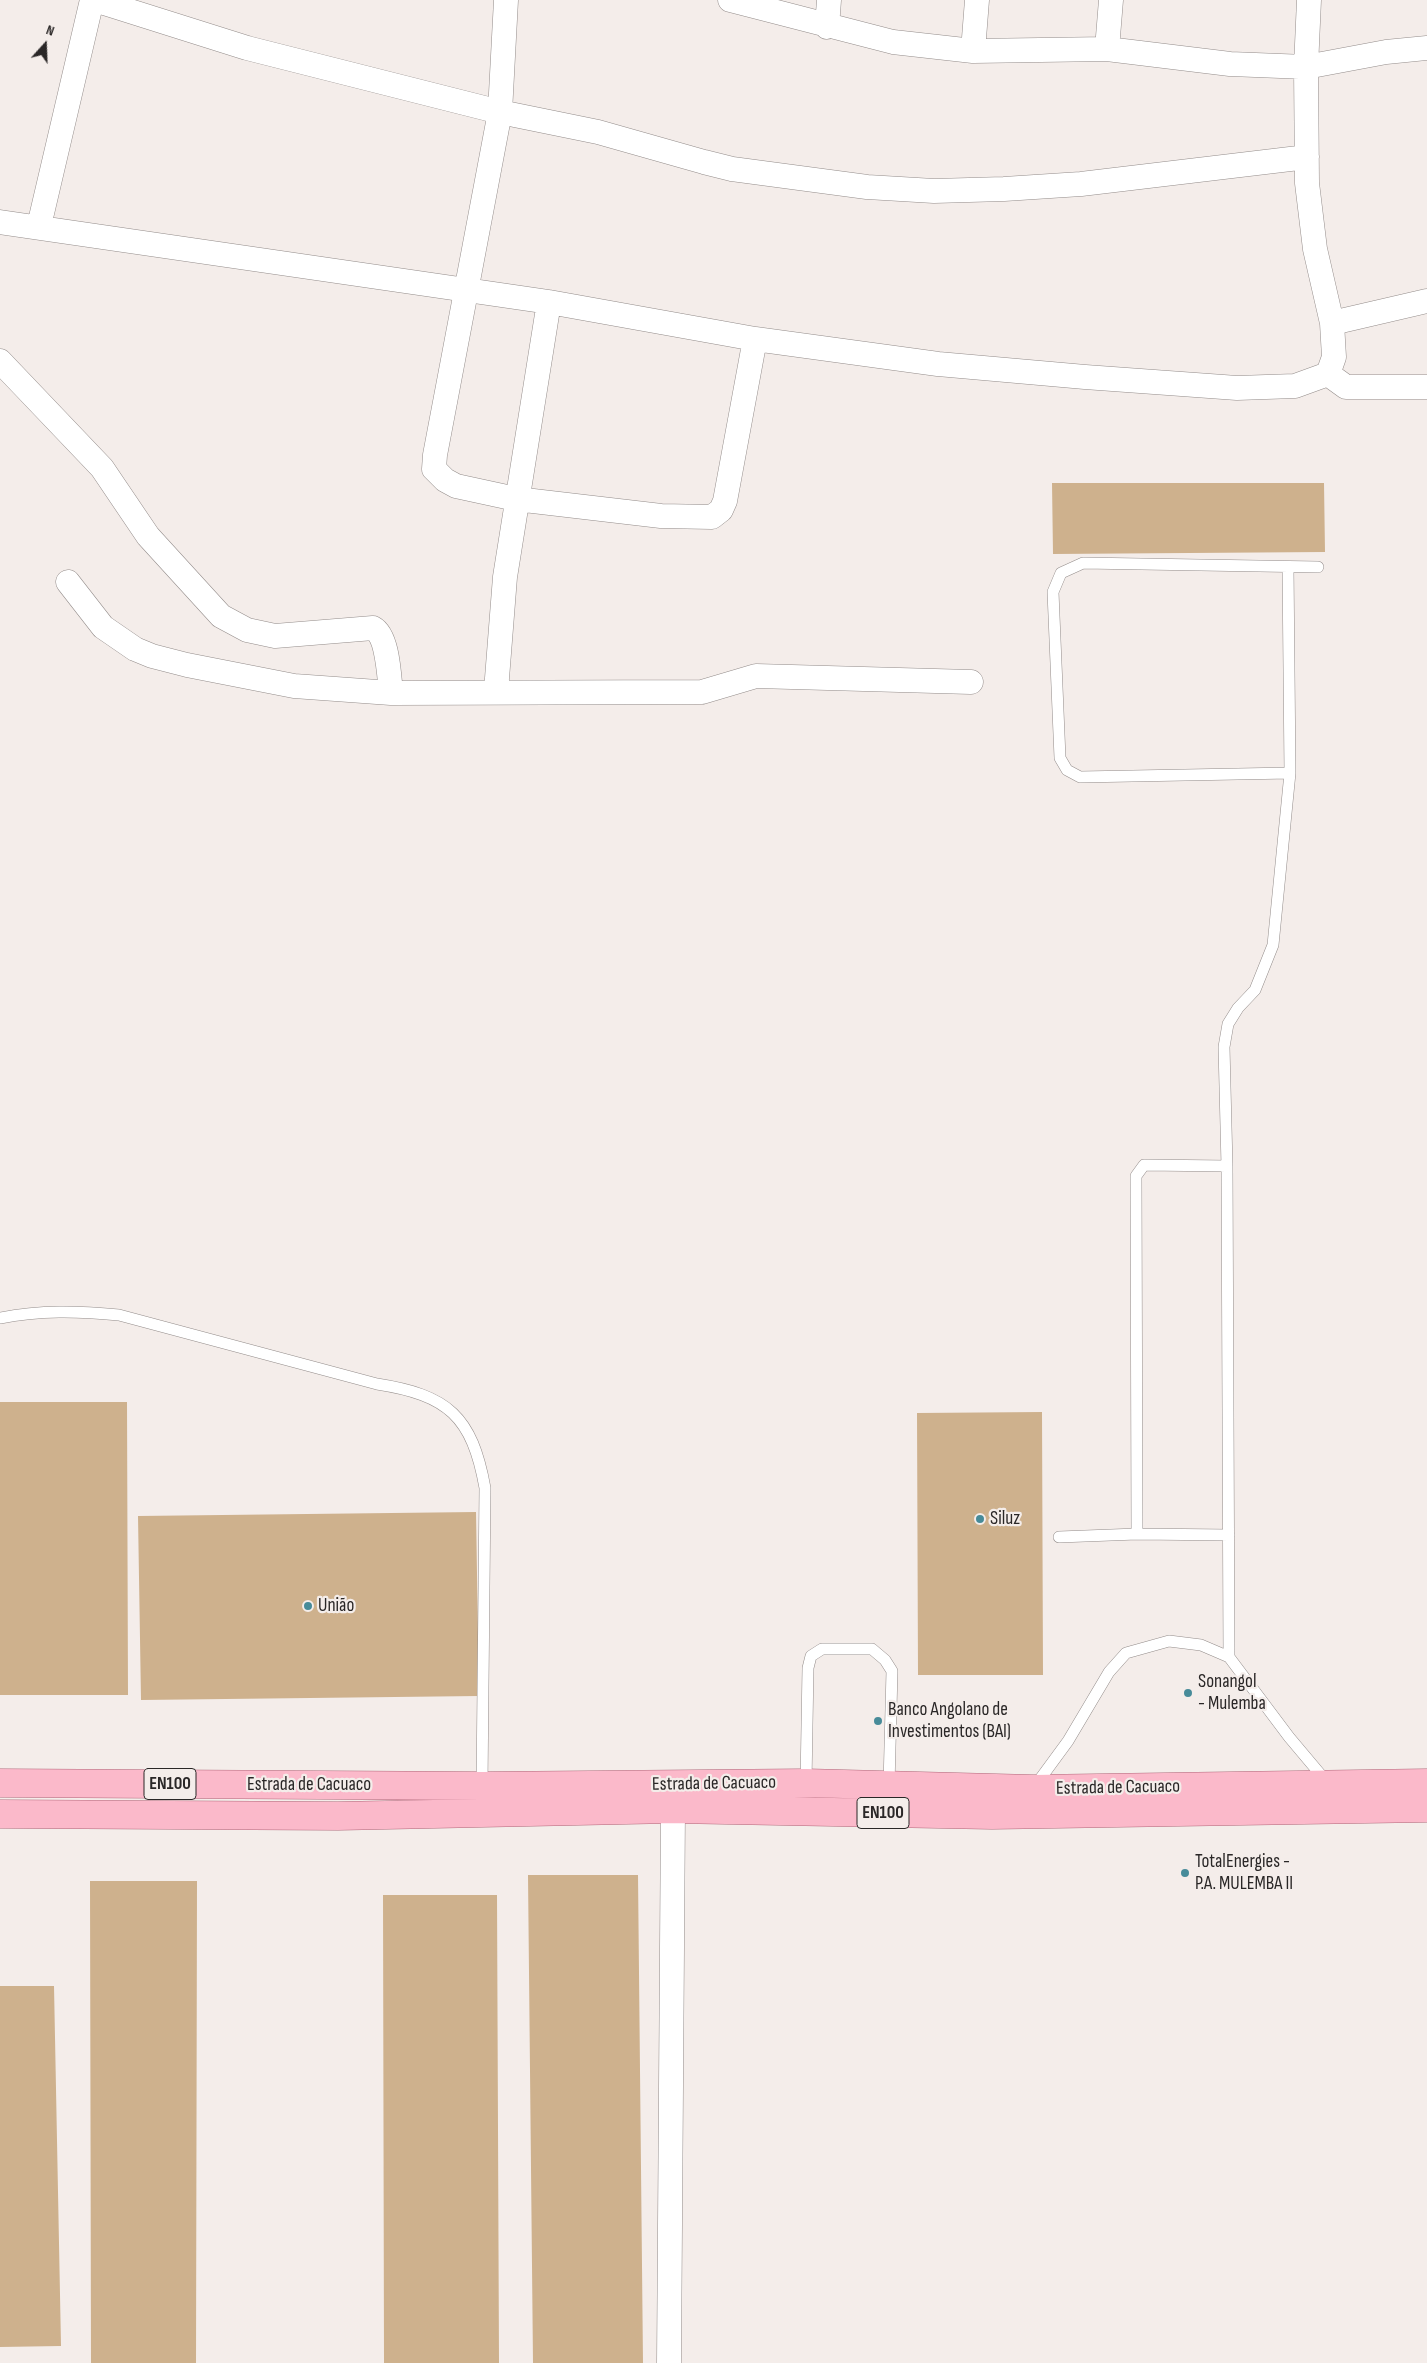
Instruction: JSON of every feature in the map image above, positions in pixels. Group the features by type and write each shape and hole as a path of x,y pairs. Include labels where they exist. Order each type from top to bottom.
{"main road":[{"name":"Estrada de Cacuaco","path":"0,1783 482,1786 806,1783 1033,1789 1427,1783"},
{"name":"Estrada de Cacuaco","path":"0,1814 338,1816 673,1809 992,1815 1427,1808"}],"street":[{"path":"39,226 93,0 246,48 500,112 598,132 650,148 732,168 901,190 1004,189 1081,184 1307,158"},
{"path":"506,0 500,112 435,454 434,469 445,480 456,486 516,499 661,516 712,517 721,510 725,501 755,339"},
{"path":"730,0 827,27 893,42 973,51 1106,48 1230,64 1306,67 1386,52 1427,48"},
{"path":"827,27 829,0"},
{"path":"973,51 978,0"},
{"path":"1106,48 1111,0"},
{"path":"0,222 39,226 549,302 755,339 938,364 1237,388 1295,386 1328,374 1334,358 1332,323 1308,206 1306,67 1309,0"},
{"path":"1332,323 1427,301"},
{"path":"496,691 505,577 549,302"},
{"path":"0,362 102,468 148,536 221,616 247,630 275,636 374,628 378,630 384,643 391,692"},
{"path":"1328,374 1346,387 1427,387"},
{"path":"68,582 102,627 135,649 152,656 267,682 391,692 702,692 756,676 971,682"},
{"path":"669,2363 673,1809"}],"lane":[{"path":"1290,773 1080,777 1067,770 1060,758 1053,592 1061,573 1083,563 1318,567"},
{"path":"1229,1657 1227,1166 1224,1047 1228,1024 1238,1008 1255,990 1273,945 1290,773 1288,567"},
{"path":"1137,1534 1136,1176 1144,1165 1227,1166"},
{"path":"0,1318 42,1311 85,1311 119,1315 377,1384 407,1389 429,1396 457,1416 468,1431 481,1469 484,1488 482,1786"},
{"path":"1059,1537 1137,1534 1230,1535"},
{"path":"1033,1789 1068,1741 1110,1672 1126,1653 1169,1641 1201,1645 1229,1657 1289,1737 1329,1784"},
{"path":"806,1783 808,1668 811,1656 822,1649 872,1650 885,1660 892,1671 889,1785"}],"building":[{"path":"1052,483 1324,483 1325,552 1053,554"},
{"path":"0,1402 127,1402 128,1695 0,1695"},
{"name":"Siluz","path":"1042,1412 1043,1675 918,1675 917,1413"},
{"name":"União","path":"476,1512 479,1696 141,1700 138,1516"},
{"path":"528,1875 638,1875 643,2363 533,2363"},
{"path":"90,1881 197,1881 196,2363 91,2363"},
{"path":"383,1895 497,1895 499,2363 384,2363"},
{"path":"0,1986 54,1986 61,2346 0,2347"}],"place":[{"name":"Siluz","path":"980,1519"},
{"name":"União","path":"308,1606"},
{"name":"Sonangol - Mulemba","path":"1188,1693"},
{"name":"Banco Angolano de Investimentos (BAI)","path":"878,1721"},
{"name":"TotalEnergies - P.A. MULEMBA II","path":"1185,1873"}]}
